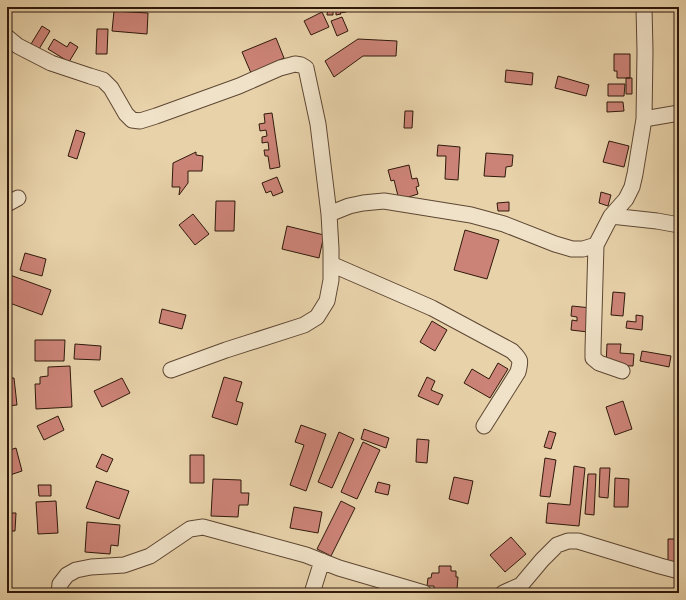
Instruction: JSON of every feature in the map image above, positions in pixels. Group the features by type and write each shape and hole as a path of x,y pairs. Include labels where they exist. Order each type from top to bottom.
{"street":[{"path":"622,371 598,363 593,358 592,348 596,245 611,216 626,199 632,187 637,166 644,119 644,7"},
{"path":"7,37 18,46 51,63 103,80 111,88 126,114 132,120 140,121 240,86 280,68 295,64 306,68 318,124 329,214 331,280 327,301 317,317 304,325 226,350 171,370"},
{"path":"644,119 679,113"},
{"path":"329,214 363,202 384,201 478,217 504,224 572,249 583,249 596,245"},
{"path":"611,216 658,221 679,225"},
{"path":"331,264 432,308 512,351 520,359 518,372 484,426"},
{"path":"59,593 60,584 67,575 76,570 124,566 150,556 190,529 203,527 306,555 339,568 424,593"},
{"path":"503,593 521,585 557,544 568,541 578,541 679,571"},
{"path":"312,593 322,562"}],"building":[{"path":"328,7 333,7 333,15 327,15"},
{"path":"336,8 345,8 346,12 336,15"},
{"path":"114,11 148,13 147,34 112,31"},
{"path":"322,12 329,27 311,35 304,21"},
{"path":"342,17 348,31 337,36 331,21"},
{"path":"42,26 50,31 39,49 31,44"},
{"path":"97,29 108,29 107,54 96,54"},
{"path":"276,38 284,58 251,73 242,52"},
{"path":"54,39 67,47 70,42 78,47 69,62 48,49"},
{"path":"358,39 397,41 396,56 363,56 334,77 325,61"},
{"path":"614,54 630,54 630,78 617,78 617,71 614,71"},
{"path":"506,70 533,73 532,85 505,82"},
{"path":"558,76 589,85 586,96 555,88"},
{"path":"626,78 632,78 632,94 626,94"},
{"path":"608,84 625,84 624,96 608,96"},
{"path":"607,102 623,102 624,111 607,112"},
{"path":"405,111 413,111 412,128 404,128"},
{"path":"272,113 280,167 270,169 268,156 265,156 264,150 269,150 268,142 262,143 262,137 267,136 266,130 260,131 259,124 265,123 264,114"},
{"path":"76,130 85,133 77,159 68,156"},
{"path":"609,141 629,146 624,167 603,162"},
{"path":"438,145 460,147 458,180 445,179 446,156 437,156"},
{"path":"196,152 196,155 203,156 202,171 188,171 188,183 179,195 180,187 172,187 173,163"},
{"path":"486,153 513,155 512,166 506,167 505,177 484,176"},
{"path":"409,165 412,179 417,178 419,186 416,187 418,194 399,200 394,180 391,181 388,170"},
{"path":"277,177 283,192 273,196 271,191 266,193 262,183"},
{"path":"601,192 611,195 608,206 599,203"},
{"path":"216,201 235,201 234,231 215,231"},
{"path":"509,202 509,211 498,211 497,203"},
{"path":"193,214 209,234 195,245 179,225"},
{"path":"287,226 324,235 319,258 282,249"},
{"path":"465,230 499,240 487,279 454,270"},
{"path":"25,253 46,259 42,276 20,270"},
{"path":"10,275 51,290 42,315 7,302 7,284"},
{"path":"613,292 625,293 623,316 611,315"},
{"path":"572,306 591,308 588,332 571,330 572,320 577,321 577,317 571,316"},
{"path":"162,309 186,315 182,329 159,323"},
{"path":"636,315 643,316 642,330 626,328 627,321 636,322"},
{"path":"432,321 447,330 435,351 420,342"},
{"path":"35,340 65,340 64,361 35,361"},
{"path":"75,344 101,346 100,360 74,359"},
{"path":"607,344 621,344 620,353 634,354 633,366 606,365"},
{"path":"642,351 671,356 669,367 640,361"},
{"path":"498,363 508,369 490,398 464,383 472,369 489,379"},
{"path":"70,366 72,407 36,409 35,384 40,384 40,377 48,376 48,367"},
{"path":"224,377 242,382 236,401 243,403 237,425 212,417"},
{"path":"427,377 435,381 431,390 443,395 438,405 418,396"},
{"path":"7,378 14,378 17,405 7,406"},
{"path":"122,378 130,393 102,407 94,391"},
{"path":"623,401 632,429 615,435 606,407"},
{"path":"58,416 64,430 44,440 37,426"},
{"path":"301,425 326,434 306,491 290,485 304,445 295,442"},
{"path":"364,429 389,438 386,448 361,439"},
{"path":"549,431 556,433 551,449 544,447"},
{"path":"339,432 354,439 332,488 318,482"},
{"path":"417,439 429,440 427,463 416,462"},
{"path":"363,442 380,450 357,499 341,492"},
{"path":"16,448 22,471 7,476 7,451"},
{"path":"102,454 113,459 107,472 96,467"},
{"path":"190,455 204,455 204,483 190,483"},
{"path":"545,458 556,460 550,497 540,496"},
{"path":"574,466 585,468 579,526 546,523 548,503 570,505"},
{"path":"600,468 610,468 608,498 599,497"},
{"path":"588,474 596,474 594,515 585,514"},
{"path":"454,477 473,481 468,504 449,499"},
{"path":"615,478 629,479 628,507 614,507"},
{"path":"213,479 241,480 241,493 249,493 248,505 239,505 238,517 211,516"},
{"path":"96,481 129,491 119,519 86,508"},
{"path":"378,482 390,485 388,495 375,492"},
{"path":"38,485 51,485 51,496 39,496"},
{"path":"56,501 58,533 38,534 36,502"},
{"path":"341,501 355,508 331,556 317,549"},
{"path":"294,507 322,512 318,533 290,528"},
{"path":"7,513 16,513 15,531 7,531"},
{"path":"87,522 120,525 118,546 111,545 110,554 85,552"},
{"path":"511,537 526,554 505,572 490,555"},
{"path":"668,539 679,539 679,563 668,563"},
{"path":"439,566 451,566 451,571 456,571 456,577 458,577 457,589 450,589 450,593 434,593 434,586 427,586 428,578 431,578 432,573 439,573"},
{"path":"105,590 120,592 120,593 104,593"}]}
